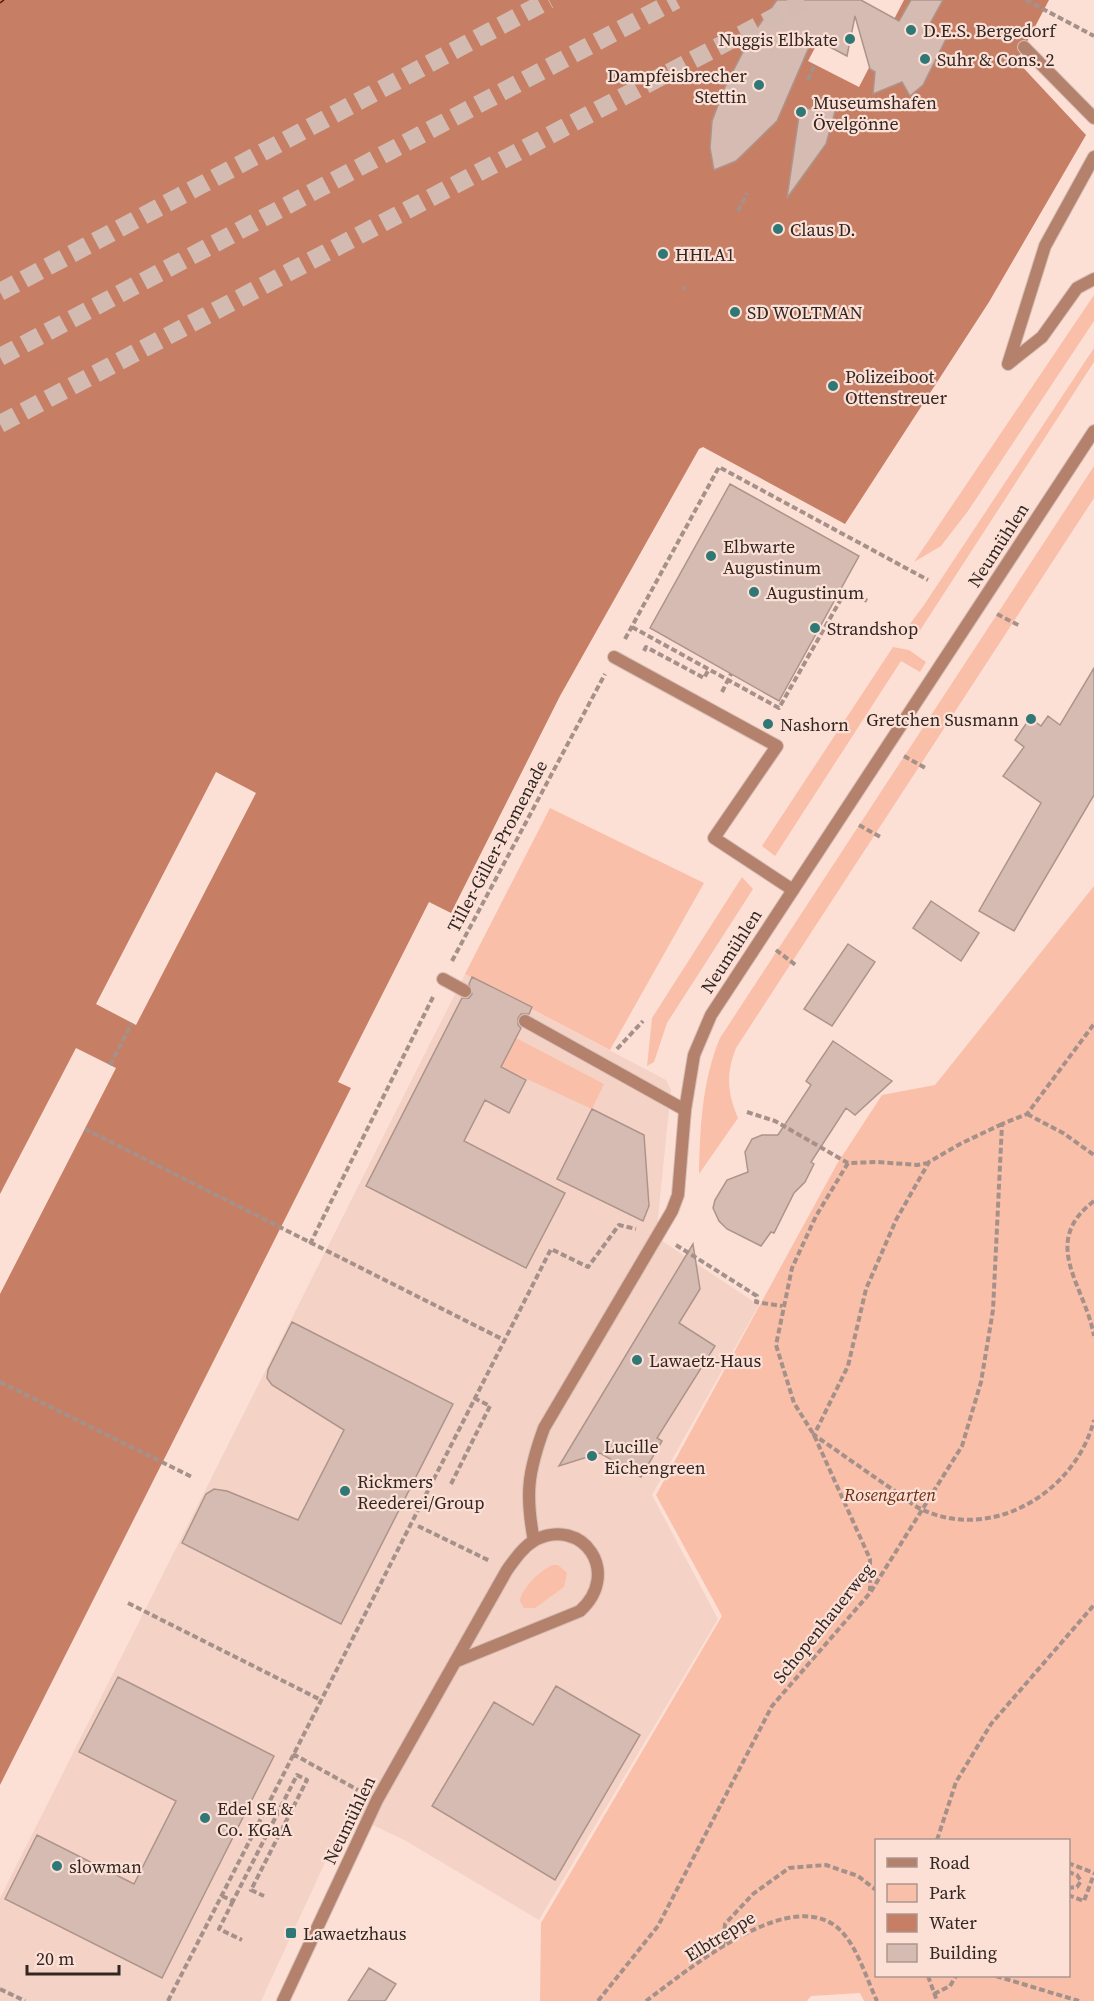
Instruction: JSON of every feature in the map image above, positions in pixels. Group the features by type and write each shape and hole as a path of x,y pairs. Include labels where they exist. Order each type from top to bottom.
{"street":[{"path":"1024,47 1094,118"},
{"path":"1094,157 1045,246 1008,364 1042,337 1077,288 1094,279"},
{"name":"Neumühlen","path":"283,2001 378,1800 507,1570 521,1551 534,1541 527,1490 535,1453 557,1402 672,1211 678,1195 685,1110 694,1055 711,1015 1094,431"},
{"path":"614,657 777,746 714,838 793,890"},
{"path":"443,979 465,991"},
{"path":"525,1021 685,1110"},
{"path":"457,1661 580,1611 590,1602 599,1579 597,1564 591,1551 572,1537 558,1534 534,1541"}],"path":[{"path":"1026,0 1094,36"},
{"path":"808,80 815,64"},
{"path":"738,211 747,193"},
{"name":"Tiller-Giller-Promenade","path":"311,1243 443,979 614,657 719,466 928,580"},
{"path":"632,627 779,708 845,592 851,591 867,601"},
{"path":"1002,617 1020,626"},
{"path":"719,696 731,674"},
{"path":"908,759 927,769"},
{"path":"863,828 882,838"},
{"path":"780,952 797,966"},
{"path":"602,1064 643,1021"},
{"path":"110,1065 132,1023"},
{"path":"747,1112 775,1121 848,1163 878,1162 916,1165 929,1162 1002,1124 1027,1114 1094,1023"},
{"path":"1027,1114 1063,1133 1094,1155"},
{"name":"Schopenhauerweg","path":"598,2001 658,1926 772,1706 870,1593 962,1446 981,1382 993,1310 1002,1124"},
{"path":"85,1129 504,1340"},
{"path":"814,1435 848,1366 866,1289 896,1220 929,1162"},
{"path":"848,1163 816,1216 792,1268 782,1306 776,1345 794,1404 814,1435 870,1559 870,1593"},
{"path":"1094,1201 1079,1212 1067,1235 1067,1259 1093,1322 1094,1336"},
{"path":"168,2001 551,1249 588,1267 615,1230"},
{"path":"734,1281 757,1296 756,1302 782,1306"},
{"path":"0,1382 192,1477"},
{"path":"451,1484 490,1406 474,1398"},
{"path":"814,1435 923,1510 966,1521 999,1516 1030,1505 1061,1481 1089,1440 1094,1420"},
{"path":"418,1526 481,1557"},
{"path":"128,1603 321,1700"},
{"path":"937,1839 956,1782 991,1724 1094,1605"},
{"path":"293,1754 378,1800"},
{"path":"242,1940 219,1929 297,1775 307,1780 251,1890 264,1896"},
{"path":"1070,1864 1094,1873 1092,1887 1084,1901 1070,1896"},
{"path":"723,1948 725,1924 753,1894 789,1868 826,1865 858,1876 875,1889"},
{"path":"1076,1866 1071,1872 1080,1878 1080,1883"},
{"path":"1080,1883 1092,1887"},
{"path":"1070,1888 1077,1887 1080,1883"},
{"path":"222,1896 232,1901"},
{"name":"Elbtreppe","path":"646,2001 762,1924 787,1916 813,1916 828,1921 842,1932 877,2001"},
{"path":"928,1977 938,2001"},
{"path":"934,1994 950,1986 955,1977"},
{"path":"999,1977 1079,2001"},
{"path":"0,1989 25,2001"}],"shaded area":[{"path":"465,974 666,1080 671,1090 656,1237 759,1305 652,1495 718,1619 539,1920 406,1841 348,1813 261,2001 0,2001 0,1898"}],"green space":[{"path":"1094,295 1094,321 968,511 941,546 914,562"},
{"path":"1094,348 1094,362 919,632 909,625"},
{"path":"1094,466 1094,498 736,1048 729,1083 738,1118 699,1174 701,1122 706,1088 720,1038"},
{"path":"893,647 909,650 926,662 920,672 901,661 775,856 762,846"},
{"path":"550,808 704,883 610,1050 465,974"},
{"path":"742,877 753,889 667,1023 654,1062 647,1066 652,1018"},
{"name":"Rosengarten","path":"1094,886 1094,2001 864,2001 860,1993 811,1996 807,2001 540,2001 541,1923 722,1616 656,1495 837,1164 882,1095 935,1085"},
{"path":"516,1038 604,1084 592,1109 501,1067"},
{"path":"553,1565 558,1565 567,1573 564,1587 535,1608 524,1608 520,1601 528,1585"}],"water":[{"path":"0,0 1049,0 1017,61 1086,135 989,302 845,524 703,447 699,449 560,696 451,913 429,902 338,1082 351,1088 0,1785"}],"pier":[{"path":"840,0 904,0 859,87 808,61"},
{"path":"216,772 256,793 136,1025 96,1004"},
{"path":"76,1048 116,1068 0,1294 0,1194"}],"building":[{"path":"777,0 861,0 899,21 911,0 943,0 927,29 947,37 923,85 910,96 902,82 873,94 875,72 870,69 855,16 847,56 813,38 777,121 736,161 714,170 710,148 712,121 724,89 750,38"},
{"path":"836,108 826,144 787,198 800,109"},
{"name":"Augustinum","path":"730,484 859,556 779,701 650,628"},
{"path":"1094,668 1094,795 1014,931 979,911 1041,803 1003,776 1024,747 1015,740 1030,718 1041,726 1048,716 1060,725"},
{"path":"931,901 979,933 961,961 913,928"},
{"path":"848,944 875,962 832,1026 804,1009"},
{"path":"472,977 532,1007 529,1014 521,1014 518,1018 518,1025 521,1028 501,1067 526,1080 509,1113 485,1100 464,1141 565,1193 526,1268 366,1186 462,998 469,998 472,994 469,984"},
{"path":"833,1041 892,1081 855,1115 846,1108 811,1162 814,1164 805,1182 794,1193 774,1233 771,1232 761,1246 727,1229 719,1221 713,1208 715,1200 727,1180 748,1172 745,1152 752,1139 762,1135 778,1135 811,1085 806,1081"},
{"path":"592,1109 644,1135 649,1206 643,1221 557,1179"},
{"path":"693,1244 700,1289 679,1323 715,1346 657,1438 662,1441 641,1477 600,1453 559,1466"},
{"path":"292,1322 453,1404 341,1624 182,1543 206,1494 214,1489 227,1491 298,1520 344,1430 272,1385 267,1378 268,1370"},
{"name":"Edel SE & Co. KGaA","path":"118,1677 274,1756 162,1978 5,1899 37,1835 134,1884 176,1801 79,1752"},
{"path":"556,1686 640,1735 555,1880 432,1806 494,1702 533,1725"},
{"path":"369,1968 396,1984 385,2001 348,2001"}],"ferry route":[{"path":"0,3 4,0"}],"tunnel":[{"path":"0,292 549,0"},
{"path":"0,357 676,0"},
{"path":"0,424 807,0"}],"place":[{"name":"D.E.S. Bergedorf","path":"911,30"},
{"name":"Nuggis Elbkate","path":"850,39"},
{"name":"Suhr & Cons. 2","path":"925,59"},
{"name":"Dampfeisbrecher Stettin","path":"759,85"},
{"name":"Museumshafen Övelgönne","path":"801,112"},
{"name":"Claus D.","path":"778,229"},
{"name":"HHLA1","path":"663,254"},
{"name":"SD WOLTMAN","path":"735,312"},
{"name":"Polizeiboot Ottenstreuer","path":"833,386"},
{"name":"Elbwarte Augustinum","path":"711,556"},
{"name":"Augustinum","path":"754,592"},
{"name":"Strandshop","path":"815,628"},
{"name":"Gretchen Susmann","path":"1031,719"},
{"name":"Nashorn","path":"768,724"},
{"name":"Lawaetz-Haus","path":"637,1360"},
{"name":"Lucille Eichengreen","path":"592,1456"},
{"name":"Rickmers Reederei/Group","path":"345,1491"},
{"name":"Edel SE & Co. KGaA","path":"205,1818"},
{"name":"slowman","path":"57,1866"},
{"name":"Lawaetzhaus","path":"291,1933"}]}
